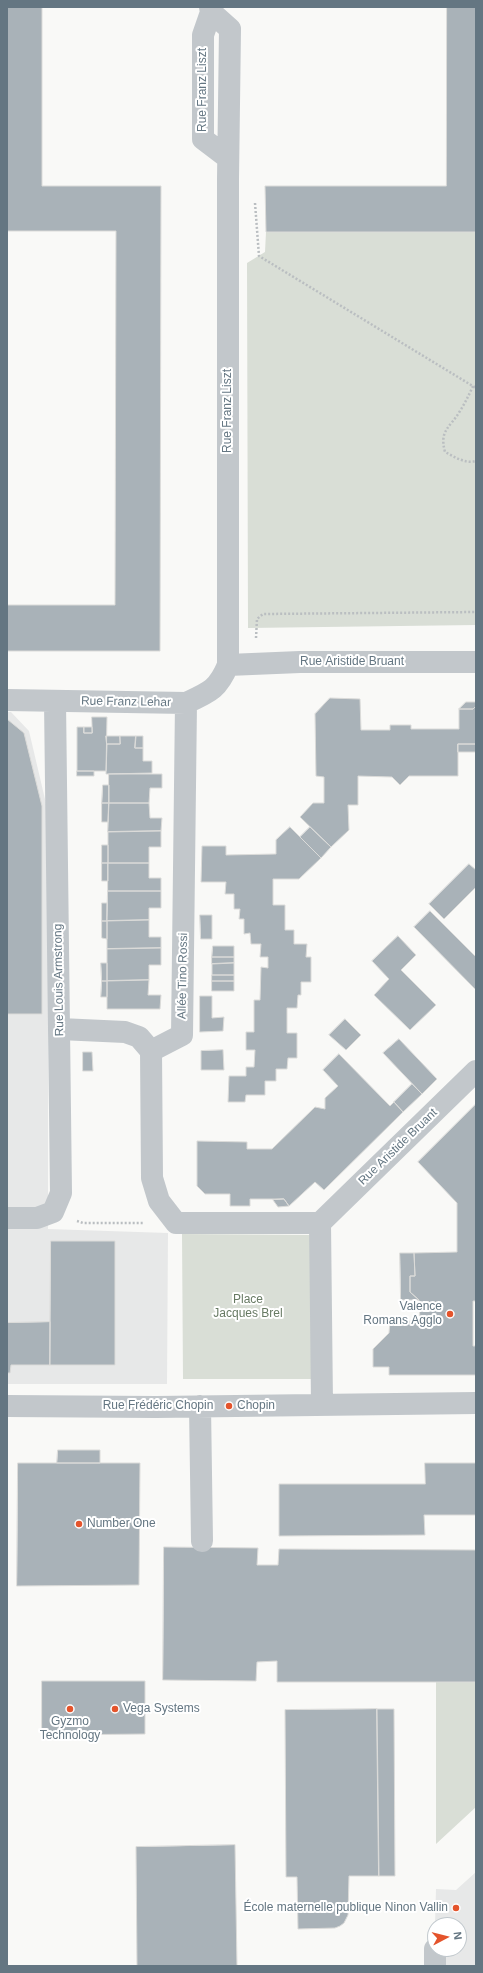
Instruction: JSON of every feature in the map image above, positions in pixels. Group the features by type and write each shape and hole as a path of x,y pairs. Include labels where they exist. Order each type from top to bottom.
{"street":[{"name":"Rue Franz Liszt","path":"211,10 230,28 228,158 228,665"},
{"name":"Rue Aristide Bruant","path":"228,665 300,662 476,662"},
{"name":"Rue Franz Lehar","path":"7,700 186,703 208,693 222,680 228,665"},
{"name":"Rue Louis Armstrong","path":"53,1212 61,1193 55,701"},
{"name":"Allée Tino Rossi","path":"151,1051 182,1035 186,703"},
{"path":"60,1029 125,1032 139,1037 151,1051 152,1178 159,1200 176,1223 320,1223 322,1404"},
{"name":"Rue Aristide Bruant","path":"320,1223 476,1071"},
{"path":"7,1218 37,1218 53,1212"},
{"name":"Rue Frédéric Chopin","path":"7,1406 200,1406 476,1403"},
{"path":"200,1406 202,1541"}],"path":[{"path":"255,202 259,256 475,387 459,413 446,428 442,442 445,452 461,460 471,462 476,461"},
{"path":"254,664 257,619 263,614 476,612"},
{"path":"53,1212 83,1223 176,1223"}],"shaded area":[{"path":"7,712 11,712 29,731 48,812 48,1229 168,1233 167,1384 7,1384"},
{"name":"École maternelle publique Ninon Vallin","path":"476,1872 476,1966 435,1966 435,1957 467,1957 467,1917 435,1917 436,1889 456,1890"}],"green space":[{"path":"266,232 476,232 476,625 248,628 247,263 265,252"},
{"name":"Place Jacques Brel","path":"182,1234 314,1235 314,1379 183,1379"},
{"path":"436,1682 476,1682 476,1807 436,1844"}],"building":[{"path":"7,7 42,7 42,186 161,186 160,651 7,651 7,605 115,605 116,231 7,231"},
{"path":"447,7 476,7 476,232 266,232 265,186 446,186"},
{"path":"330,698 360,699 361,730 390,730 390,725 411,725 411,729 459,729 459,709 473,709 476,706 476,744 458,744 458,776 409,776 400,785 392,777 358,776 358,805 348,805 349,830 331,847 300,817 313,803 324,803 324,777 316,776 315,714"},
{"path":"466,702 476,702 476,706 473,709 459,709"},
{"path":"92,717 107,717 106,771 77,771 77,727 84,727 84,733 92,733"},
{"path":"7,719 24,733 42,806 42,1014 7,1014"},
{"path":"84,727 92,727 92,733 84,733"},
{"path":"106,736 120,736 120,744 107,744"},
{"path":"120,736 136,736 135,748 143,748 143,761 152,761 152,773 106,774 107,744 120,744"},
{"path":"136,736 143,736 143,748 135,748"},
{"path":"458,744 476,744 476,752 458,752"},
{"path":"77,771 94,771 94,776 77,776"},
{"path":"109,774 162,774 162,788 150,788 149,803 109,803"},
{"path":"103,785 109,785 109,803 102,803"},
{"path":"102,803 109,803 108,822 102,822"},
{"path":"109,803 149,803 150,818 162,818 161,831 108,832"},
{"path":"290,827 321,858 299,879 273,879 273,905 285,905 285,930 294,930 294,944 307,944 306,957 311,957 311,982 301,982 301,995 298,995 297,1008 287,1008 287,1033 297,1033 297,1058 288,1058 287,1069 276,1069 276,1081 265,1081 265,1095 246,1095 245,1102 228,1102 229,1076 246,1076 246,1067 254,1067 255,1050 246,1050 246,1032 254,1032 254,1000 260,1000 261,967 268,968 268,957 260,957 261,944 251,944 250,933 244,934 244,919 239,919 240,909 234,909 234,894 225,894 226,882 201,882 202,846 226,846 226,855 276,854 276,840"},
{"path":"310,827 331,847 321,858 300,837"},
{"path":"161,831 161,847 149,847 149,863 108,863 108,832"},
{"path":"102,845 108,845 108,863 102,863"},
{"path":"102,863 108,863 108,881 102,881"},
{"path":"108,863 149,863 149,878 161,878 161,891 108,891"},
{"path":"469,864 476,870 476,887 444,919 429,904"},
{"path":"108,891 161,891 161,908 149,908 149,920 107,921"},
{"path":"102,903 107,903 107,921 102,921"},
{"path":"430,911 476,957 476,990 414,927"},
{"path":"200,915 212,915 212,939 201,939"},
{"path":"149,920 149,937 161,937 161,948 107,949 107,921"},
{"path":"102,921 107,921 107,939 102,938"},
{"path":"398,936 416,955 401,970 436,1005 410,1030 374,995 389,979 372,961"},
{"path":"213,946 234,946 234,957 212,957"},
{"path":"161,948 161,965 149,965 149,980 107,981 107,949"},
{"path":"212,957 234,957 234,963 212,964"},
{"path":"101,963 107,963 107,981 102,981"},
{"path":"234,963 234,975 212,975 212,964"},
{"path":"212,975 234,975 234,981 212,981"},
{"path":"149,980 148,995 161,995 160,1009 107,1009 107,981"},
{"path":"102,981 107,981 107,997 101,997"},
{"path":"212,981 234,981 234,991 212,991"},
{"path":"200,996 212,996 212,1018 224,1017 223,1031 200,1032"},
{"path":"345,1019 361,1035 346,1050 329,1035"},
{"path":"399,1039 437,1079 422,1094 383,1053"},
{"path":"223,1050 224,1070 201,1070 201,1051"},
{"path":"83,1052 92,1052 93,1071 83,1071"},
{"path":"339,1054 390,1106 394,1102 403,1112 324,1190 315,1182 289,1206 284,1199 250,1199 250,1206 230,1206 230,1194 205,1194 197,1186 197,1141 247,1142 247,1149 272,1149 315,1107 325,1109 325,1098 338,1086 323,1070"},
{"path":"412,1084 422,1094 403,1112 394,1102"},
{"path":"476,1104 476,1301 473,1301 473,1346 476,1346 476,1375 389,1375 389,1367 373,1367 373,1349 389,1333 390,1321 420,1321 419,1300 410,1292 410,1276 415,1276 414,1253 457,1252 457,1203 418,1162"},
{"path":"284,1199 289,1206 278,1207 273,1200"},
{"path":"51,1241 115,1241 115,1365 50,1365"},
{"path":"400,1253 414,1253 415,1276 410,1276 410,1292 419,1300 401,1300"},
{"path":"50,1322 50,1365 11,1365 10,1373 7,1373 7,1323"},
{"path":"58,1450 100,1450 100,1463 57,1463"},
{"name":"Number One","path":"18,1463 140,1463 139,1585 17,1586"},
{"path":"425,1463 476,1463 476,1515 424,1515 425,1535 279,1536 279,1484 425,1484"},
{"path":"164,1547 258,1548 257,1565 278,1565 279,1549 476,1550 476,1682 277,1682 277,1661 257,1662 256,1681 163,1680"},
{"path":"42,1681 145,1681 145,1734 42,1735"},
{"path":"377,1709 379,1876 349,1876 348,1915 344,1923 340,1926 335,1928 298,1929 297,1877 286,1877 285,1710"},
{"path":"377,1709 394,1709 395,1876 379,1876"},
{"path":"235,1845 237,1966 137,1966 136,1847"}],"place":[{"name":"Valence Romans Agglo","path":"450,1314"},
{"name":"Chopin","path":"229,1406"},
{"name":"Number One","path":"79,1524"},
{"name":"Gyzmo Technology","path":"70,1709"},
{"name":"Vega Systems","path":"115,1709"},
{"name":"École maternelle publique Ninon Vallin","path":"456,1908"}]}
